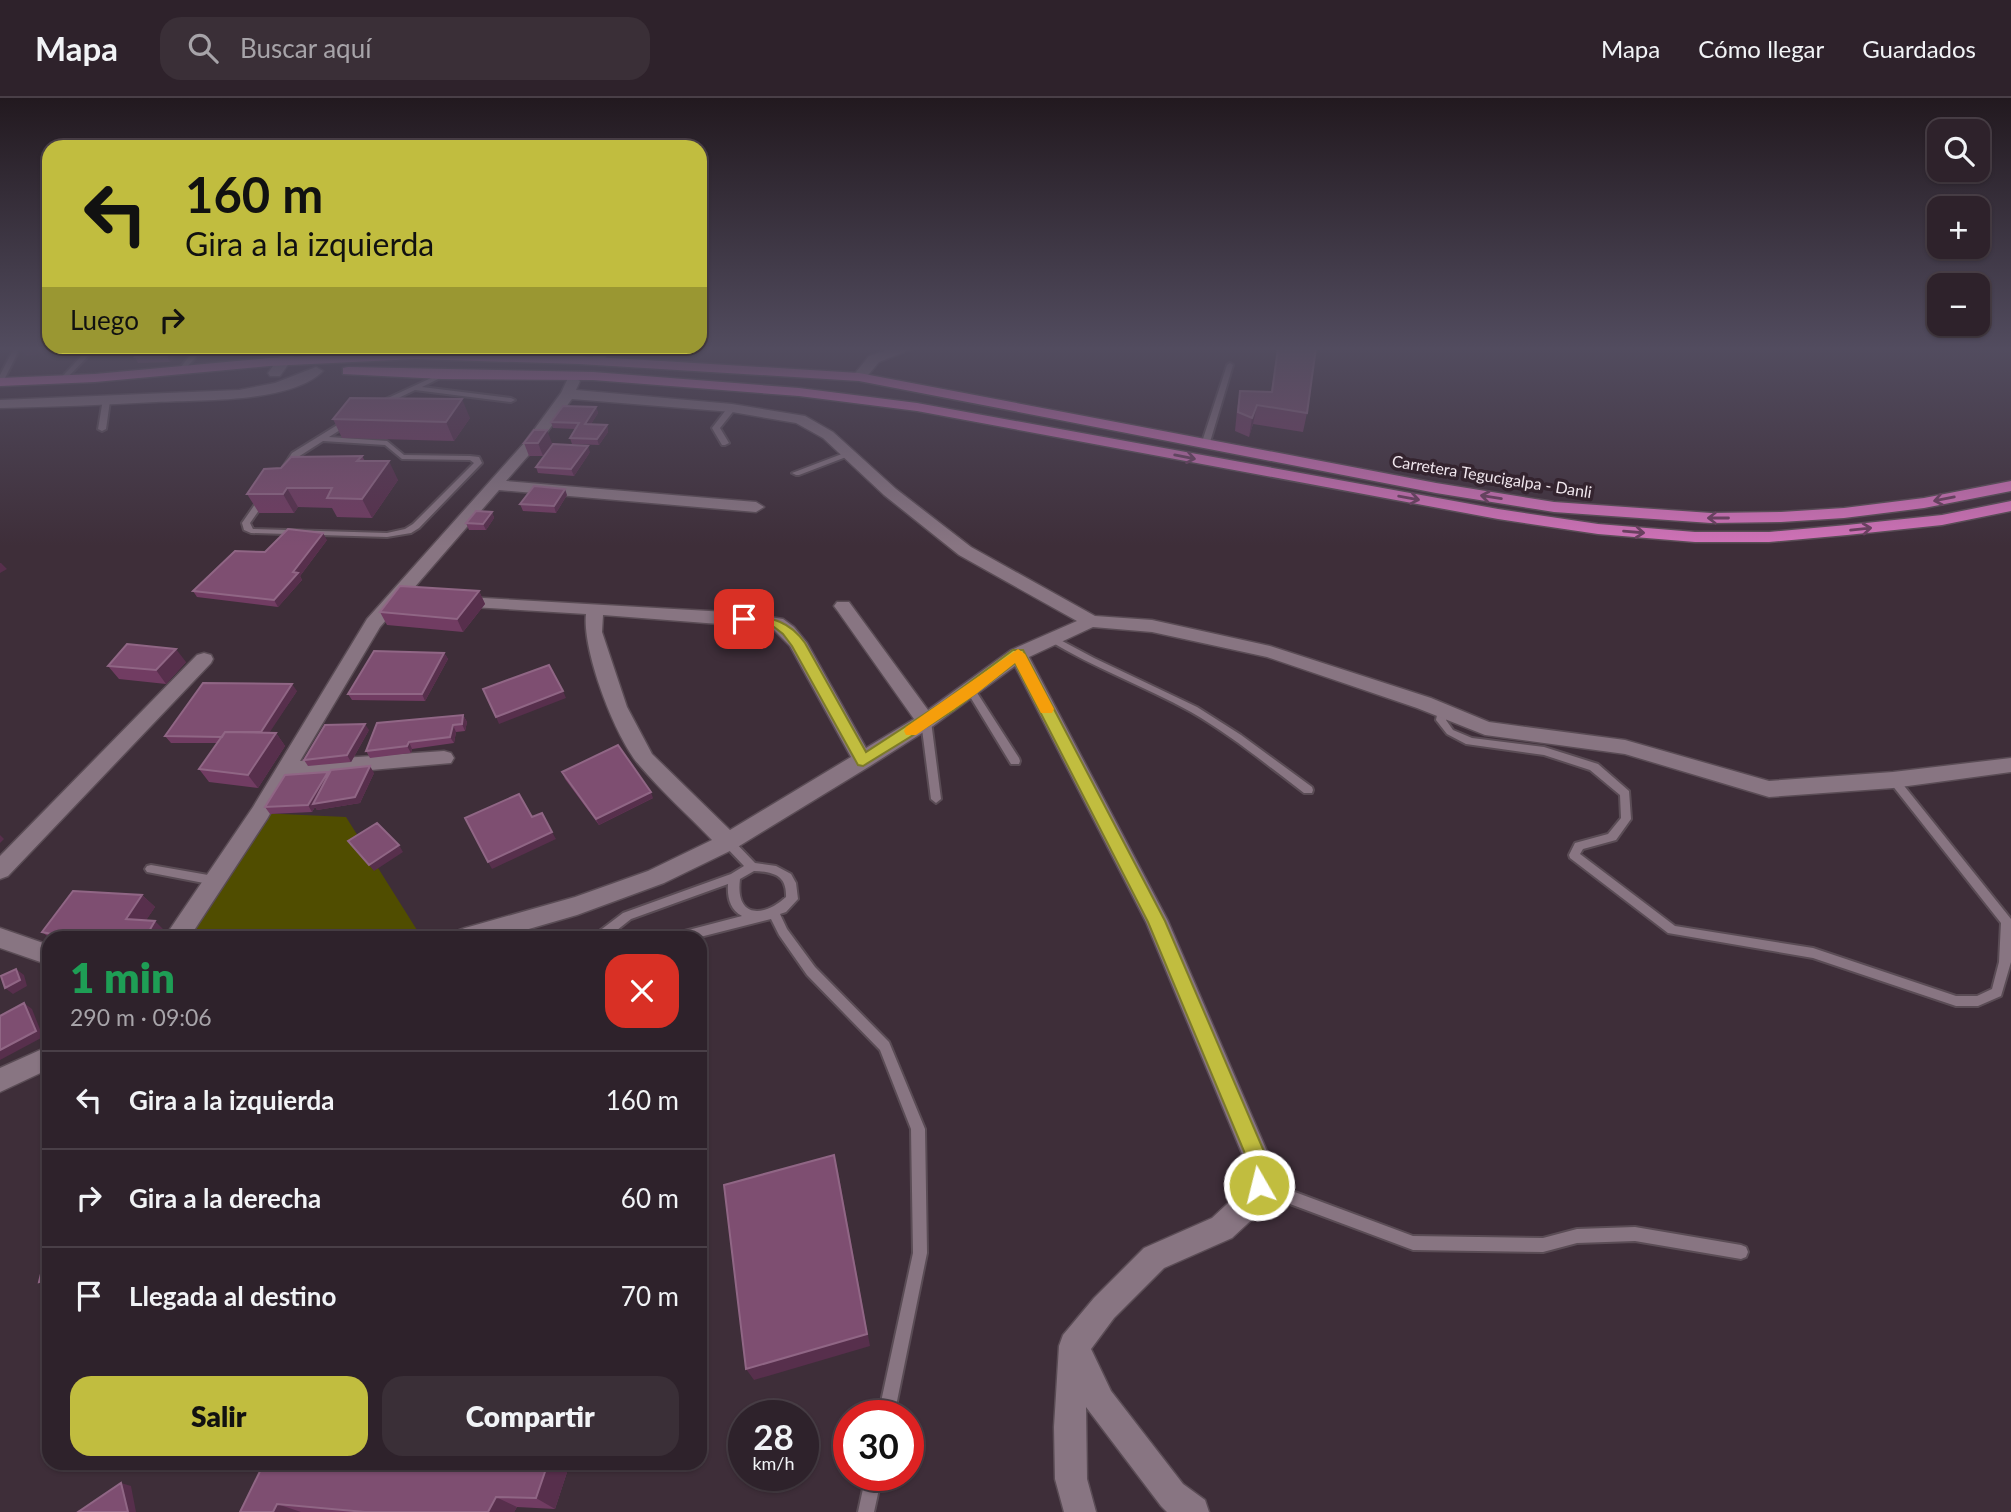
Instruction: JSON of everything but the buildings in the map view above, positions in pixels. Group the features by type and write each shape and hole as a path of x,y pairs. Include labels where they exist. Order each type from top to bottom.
{"highway":[{"name":"Carretera Tegucigalpa - Danli","path":"954,414 1484,512 1598,529 1696,537 1769,537 1942,520 2011,506"},
{"name":"Carretera Tegucigalpa - Danli","path":"1056,414 1436,488 1554,507 1711,518 1844,513 1924,503 2011,486"}],"street":[{"path":"181,931 219,876 373,622 530,445 553,414"},
{"path":"769,414 800,419 828,435 890,492 965,551 1091,621 1152,626 1270,652 1443,710 1485,728 1625,747 1769,789 1893,780 2011,765"},
{"path":"494,485 756,507"},
{"path":"397,596 777,623 798,643 863,761"},
{"path":"843,606 926,721"},
{"path":"595,609 593,632 617,706 645,759 728,842"},
{"path":"490,931 577,906 656,877 728,842 926,721 1018,654 1091,621"},
{"path":"1018,654 1157,921 1256,1156 1259,1185 1250,1202 1222,1228 1154,1258 1104,1308 1074,1346 1070,1427 1071,1479 1080,1512"},
{"path":"0,870 204,659"},
{"path":"284,770 444,758"},
{"path":"0,938 42,953"},
{"path":"0,1080 42,1060"},
{"path":"1074,1346 1100,1402 1172,1495 1193,1512"}],"lane":[{"path":"102,429 104,414"},
{"path":"725,443 716,428 727,414"},
{"path":"1206,442 1215,414"},
{"path":"279,478 295,455 353,419"},
{"path":"271,489 246,523 251,531 387,535 408,531 416,526 478,463 476,459 470,458 402,457 387,443 324,439"},
{"path":"796,473 850,454"},
{"path":"1051,638 1140,681 1213,721 1308,790"},
{"path":"971,690 1015,761"},
{"path":"1443,710 1441,720 1450,732 1470,741 1544,751 1594,767 1625,794 1626,819 1612,837 1579,846 1574,855 1672,930 1813,953 1955,1002 1978,1001 1997,992 2005,962 2007,922 1893,780"},
{"path":"926,721 936,799"},
{"path":"728,842 752,867"},
{"path":"607,931 626,916 735,877 752,867 770,867 781,871 789,879 793,889 792,899 775,915 704,931"},
{"path":"151,869 209,880 219,876"},
{"path":"735,877 731,890 736,903 744,912 758,917"},
{"path":"775,915 783,932 811,971 885,1045 918,1129 920,1252 889,1400"},
{"path":"1259,1185 1413,1243 1543,1245 1577,1236 1634,1234 1741,1252"},
{"path":"866,1512 871,1491"}],"shaded area":[{"path":"260,813 346,817 418,931 192,931"}],"slow traffic":[{"path":"911,731 1018,654 1047,709"}],"route":[{"path":"744,619 777,623 788,631 798,643 863,761 949,706 1018,654 1157,921 1256,1156 1259,1185"}]}
